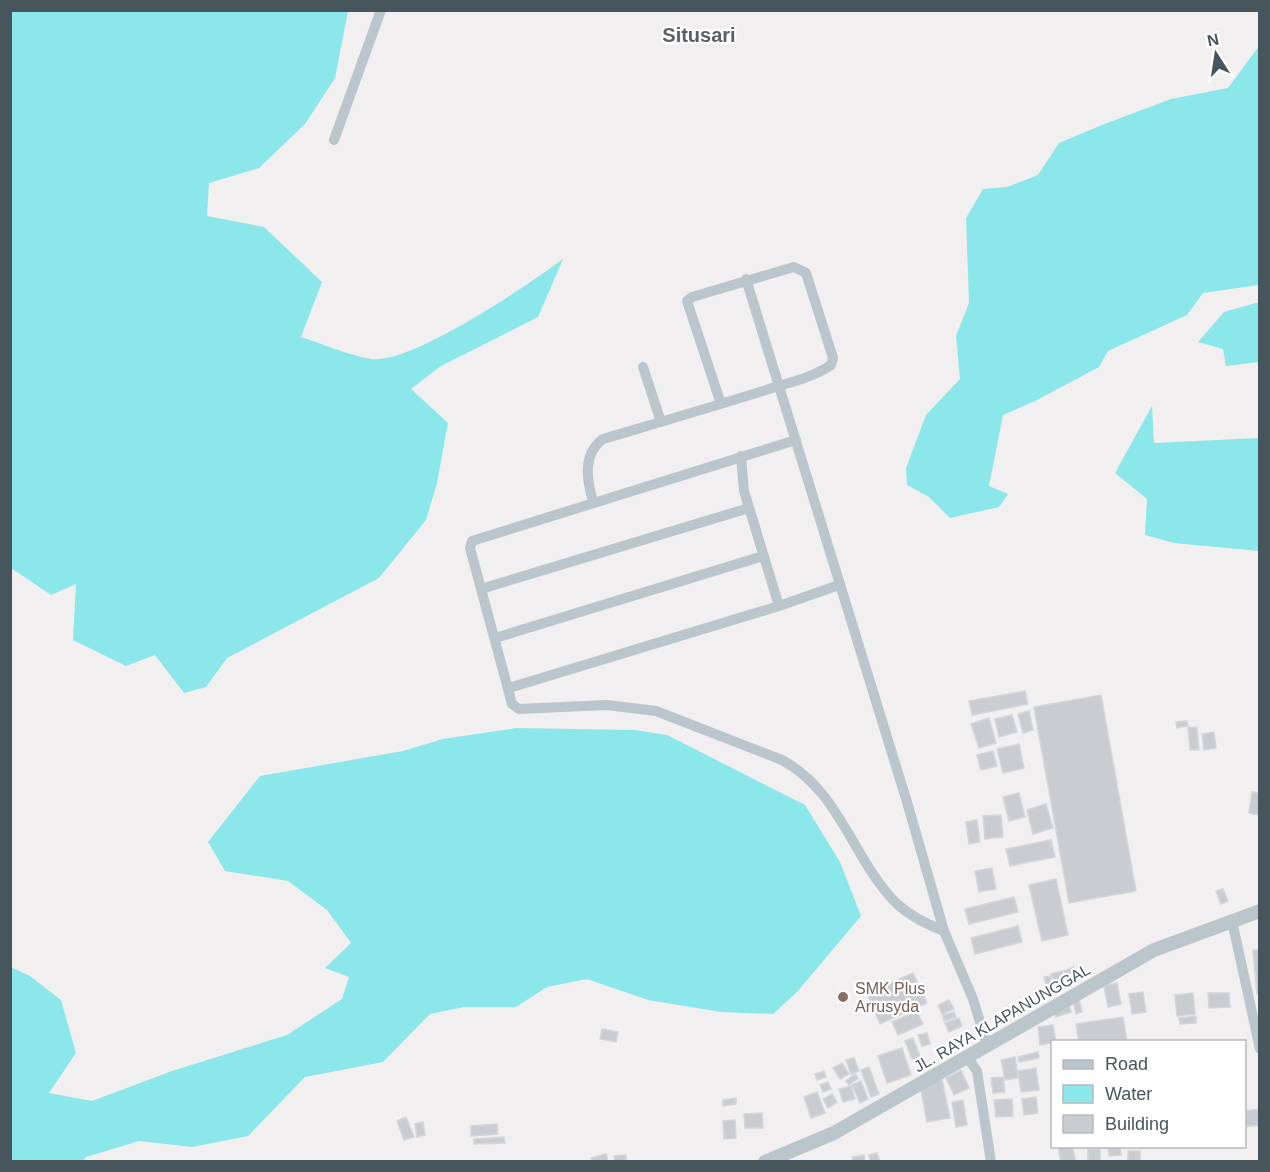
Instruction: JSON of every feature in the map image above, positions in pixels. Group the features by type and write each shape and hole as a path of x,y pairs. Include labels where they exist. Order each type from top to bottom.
{"street":[{"path":"334,140 381,10"},
{"path":"593,502 587,482 587,469 593,446 603,440 721,404 778,386 831,365 833,358 806,273 794,267 746,279 692,297 687,301 721,404"},
{"path":"746,279 907,802 944,931 973,999 987,1045"},
{"path":"643,367 661,422"},
{"path":"796,440 472,541 470,549 512,704 519,709 607,705 656,711 692,723 797,768 828,799 876,877 897,904 921,922 944,931"},
{"path":"741,456 744,491 779,606"},
{"path":"481,589 749,508"},
{"path":"495,638 763,556"},
{"path":"509,688 573,671 839,585"},
{"name":"JL. RAYA KLAPANUNGGAL","path":"765,1161 834,1132 1154,950 1260,911"},
{"path":"1232,921 1260,1048"},
{"path":"967,1057 977,1071 991,1161"}],"water":[{"path":"10,11 348,11 335,78 305,124 259,168 209,183 207,216 264,227 322,282 301,337 371,359 389,357 413,350 469,321 563,259 538,317 441,366 411,389 448,423 437,483 426,520 379,578 227,658 206,687 184,693 155,655 126,666 73,640 76,584 51,595 11,568"},
{"path":"1259,46 1259,285 1203,293 1187,315 1108,351 1099,367 1003,415 989,486 1008,494 999,507 950,518 929,497 907,485 906,468 926,415 960,379 956,336 969,303 966,218 983,189 1007,187 1038,175 1059,143 1102,125 1171,99 1228,88"},
{"path":"1259,302 1259,362 1226,366 1223,349 1198,342 1224,312"},
{"path":"1152,406 1154,443 1259,438 1259,551 1174,543 1145,535 1147,499 1115,473"},
{"path":"516,728 635,730 667,735 805,805 840,862 861,916 797,992 773,1014 721,1012 648,1000 587,979 547,987 516,1007 464,1007 430,1014 383,1062 305,1077 248,1136 192,1147 139,1141 86,1157 82,1161 11,1161 11,967 30,976 61,1000 76,1053 49,1093 92,1101 172,1071 287,1035 342,999 349,977 325,968 351,943 327,910 288,881 225,871 208,842 260,776 403,751 443,739"}],"building":[{"path":"1025,691 1028,704 972,715 969,701"},
{"path":"1101,695 1136,891 1069,903 1034,707"},
{"path":"1029,711 1033,730 1023,733 1018,714"},
{"path":"1012,715 1017,732 999,737 995,719"},
{"path":"989,718 996,743 979,748 971,724"},
{"path":"1187,721 1188,726 1177,728 1176,722"},
{"path":"1197,727 1199,750 1190,750 1188,728"},
{"path":"1214,732 1216,748 1204,750 1202,734"},
{"path":"1019,744 1024,768 1003,773 997,749"},
{"path":"993,751 997,766 981,770 977,755"},
{"path":"1252,792 1260,793 1260,815 1249,813"},
{"path":"1019,793 1025,817 1009,821 1003,797"},
{"path":"1046,804 1053,828 1033,834 1027,810"},
{"path":"1001,815 1003,837 985,839 983,816"},
{"path":"977,820 980,842 969,844 966,822"},
{"path":"1051,840 1055,857 1010,866 1006,849"},
{"path":"992,868 996,889 979,892 975,871"},
{"path":"1056,879 1068,935 1042,941 1029,885"},
{"path":"1223,889 1228,901 1221,904 1216,891"},
{"path":"1014,897 1018,912 969,924 965,909"},
{"path":"1018,926 1022,942 975,954 971,938"},
{"path":"1253,950 1260,950 1260,994 1257,994"},
{"path":"1074,967 1078,976 1068,979 1064,971"},
{"path":"1062,971 1066,983 1055,986 1051,974"},
{"path":"913,973 927,1003 880,1024 867,993"},
{"path":"1050,976 1052,985 1046,986 1044,977"},
{"path":"1117,983 1121,1004 1108,1007 1104,986"},
{"path":"1143,992 1146,1012 1132,1014 1129,994"},
{"path":"1193,993 1195,1014 1177,1016 1175,995"},
{"path":"1208,993 1229,993 1230,1007 1209,1008"},
{"path":"1079,999 1082,1012 1076,1014 1073,1000"},
{"path":"949,1000 954,1009 942,1014 938,1005"},
{"path":"1068,1002 1071,1012 1056,1017 1053,1008"},
{"path":"917,1011 923,1024 898,1035 892,1022"},
{"path":"954,1012 956,1017 944,1021 943,1015"},
{"path":"1196,1016 1196,1023 1180,1024 1179,1018"},
{"path":"1123,1017 1127,1040 1079,1040 1076,1024"},
{"path":"959,1018 962,1026 949,1032 945,1023"},
{"path":"1053,1025 1056,1040 1040,1045 1038,1027"},
{"path":"602,1029 618,1032 616,1042 600,1039"},
{"path":"927,1033 930,1044 922,1046 918,1035"},
{"path":"913,1038 920,1056 912,1059 905,1041"},
{"path":"902,1048 911,1075 887,1083 878,1056"},
{"path":"1038,1052 1039,1058 1019,1062 1018,1057"},
{"path":"1015,1057 1018,1078 1005,1080 1001,1060"},
{"path":"854,1058 859,1071 851,1074 846,1060"},
{"path":"842,1063 849,1074 840,1079 833,1068"},
{"path":"869,1067 879,1094 871,1097 861,1070"},
{"path":"1036,1068 1039,1090 1021,1092 1018,1071"},
{"path":"961,1070 969,1088 954,1095 946,1078"},
{"path":"824,1071 826,1077 817,1080 815,1074"},
{"path":"855,1074 858,1078 849,1085 846,1081"},
{"path":"1003,1077 1005,1092 993,1093 991,1078"},
{"path":"942,1080 950,1118 927,1122 920,1085"},
{"path":"861,1081 868,1099 860,1103 852,1085"},
{"path":"828,1082 831,1089 823,1092 820,1085"},
{"path":"851,1086 855,1099 843,1102 839,1089"},
{"path":"817,1092 825,1113 811,1118 804,1097"},
{"path":"832,1094 837,1102 828,1108 823,1099"},
{"path":"1036,1097 1038,1113 1024,1115 1022,1099"},
{"path":"736,1098 736,1104 723,1106 723,1100"},
{"path":"1012,1099 1013,1116 996,1117 994,1100"},
{"path":"963,1100 967,1125 956,1127 952,1102"},
{"path":"1260,1109 1260,1125 1246,1127 1246,1111"},
{"path":"762,1113 763,1128 745,1128 744,1114"},
{"path":"406,1117 414,1137 404,1140 397,1121"},
{"path":"735,1120 736,1138 724,1139 723,1121"},
{"path":"423,1122 425,1135 417,1137 415,1124"},
{"path":"497,1124 498,1134 471,1136 471,1126"},
{"path":"504,1137 505,1143 474,1144 474,1139"},
{"path":"1058,1148 1072,1148 1076,1162 1061,1162"},
{"path":"1108,1148 1120,1148 1121,1155 1109,1156"},
{"path":"1088,1149 1100,1149 1100,1160 1088,1161"},
{"path":"1128,1151 1140,1151 1140,1162 1128,1162"},
{"path":"877,1153 880,1162 871,1162 869,1155"},
{"path":"606,1154 608,1162 592,1162 591,1158"},
{"path":"626,1155 626,1162 615,1162 614,1156"},
{"path":"864,1155 865,1162 853,1162 852,1157"}],"place":[{"name":"SMK Plus Arrusyda","path":"843,997"}],"district":[{"name":"Situsari","path":"699,35"}]}
